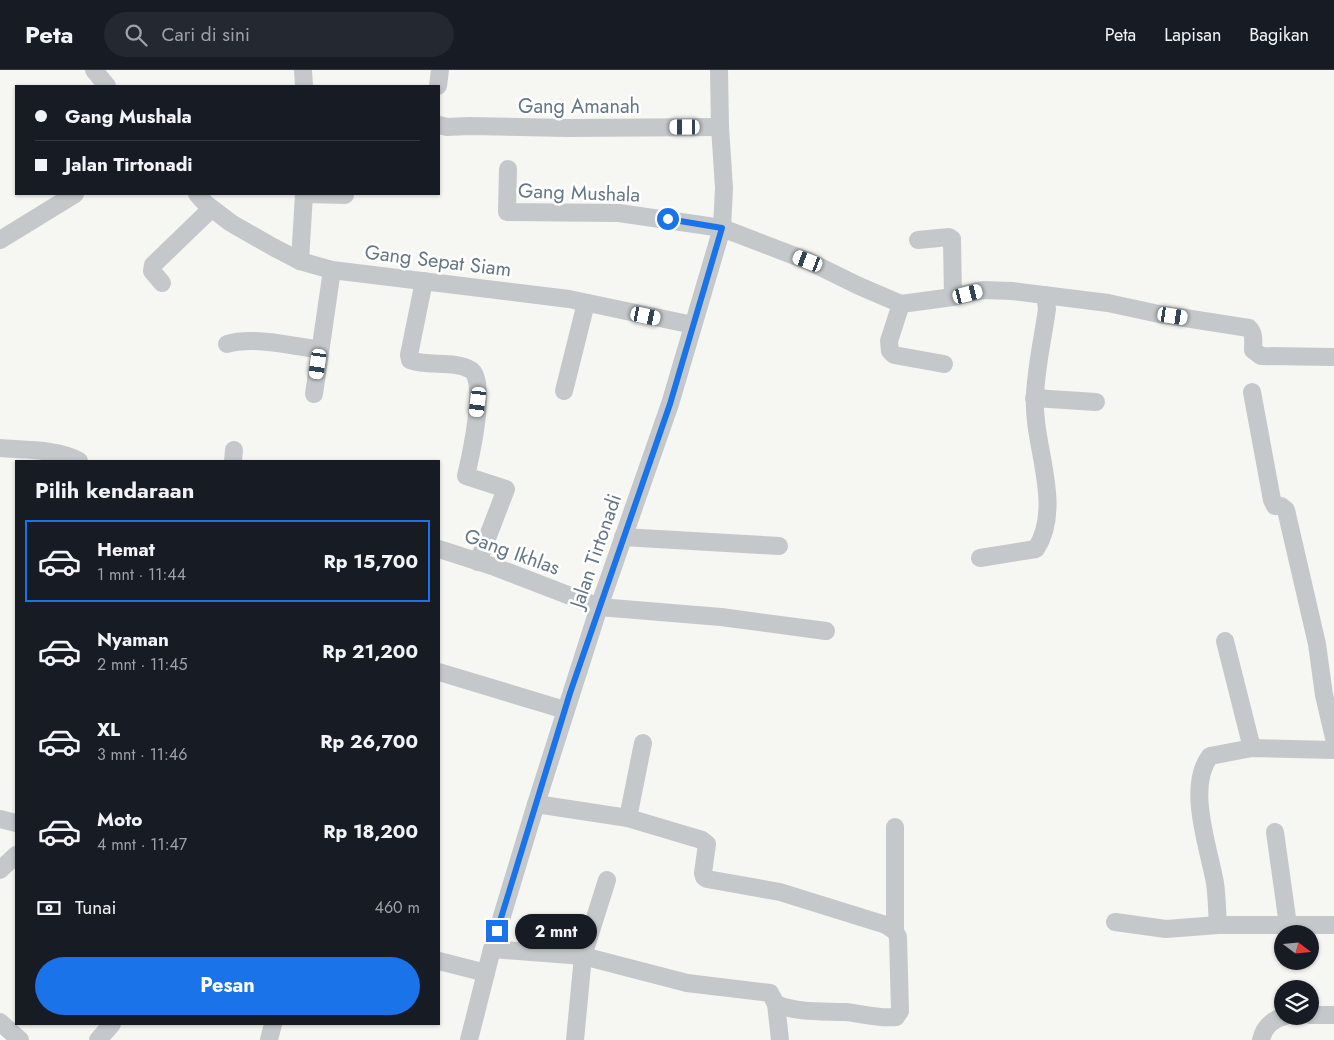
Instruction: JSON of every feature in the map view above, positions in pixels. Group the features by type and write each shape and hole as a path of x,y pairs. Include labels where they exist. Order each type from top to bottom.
{"street":[{"path":"94,70 106,85"},
{"path":"304,70 304,85"},
{"path":"438,85 440,70"},
{"name":"Jalan Tirtonadi","path":"469,1040 492,949 565,710 670,404 722,228 724,188 719,70"},
{"name":"Gang Amanah","path":"440,125 447,127 567,128 720,127"},
{"name":"Gang Mushala","path":"508,169 507,212 620,213 722,228"},
{"path":"0,240 73,195"},
{"name":"Gang Sepat Siam","path":"198,195 206,204 248,233 300,261 332,270 551,296 693,325"},
{"path":"300,261 304,195"},
{"path":"162,282 152,271 153,265 212,208"},
{"path":"722,228 808,261 901,304 953,297 983,290 1012,290 1108,303 1159,314 1248,328 1252,330 1253,350 1261,356 1334,357"},
{"path":"918,240 949,237 952,239 953,297"},
{"path":"314,394 332,270"},
{"path":"424,281 410,360 453,365 476,374 478,402 473,446 466,476 506,489 478,562"},
{"path":"980,558 1036,549 1046,527 1047,502 1034,398 1047,309 1045,295"},
{"path":"564,391 586,302"},
{"path":"901,304 889,341 890,351 894,355 944,364"},
{"path":"227,344 237,341 279,344 320,350"},
{"path":"1252,392 1272,500 1275,506 1280,506 1286,510 1317,644 1324,695 1334,738"},
{"path":"1034,398 1096,402"},
{"path":"0,448 60,454 78,460"},
{"path":"624,537 779,546"},
{"name":"Gang Ikhlas","path":"440,549 599,607 721,617 826,631"},
{"path":"1226,641 1252,748"},
{"path":"440,672 565,710"},
{"path":"628,818 643,743"},
{"path":"1218,925 1215,884 1199,807 1204,764 1210,756 1252,748 1334,750"},
{"path":"536,804 628,818 705,841 708,844 704,877 707,879 780,892 886,925 895,930"},
{"path":"0,820 15,823"},
{"path":"776,1004 798,1011 846,1012 886,1019 896,1017 900,1011 898,937 895,930 895,827"},
{"path":"1275,832 1288,925"},
{"path":"0,870 15,856"},
{"path":"575,1040 583,956 607,880"},
{"path":"1115,922 1166,929 1218,925 1274,925"},
{"path":"1319,925 1334,925"},
{"path":"492,949 583,956 688,983 770,993 776,1004 780,1040"},
{"path":"440,961 486,973"},
{"path":"1319,1015 1334,1015"},
{"path":"1261,1040 1263,1031 1274,1021"},
{"path":"0,1022 20,1040"},
{"path":"98,1040 111,1025"},
{"path":"269,1040 273,1025"}],"route":[{"path":"497,931 570,693 670,404 722,228 668,219"}]}
